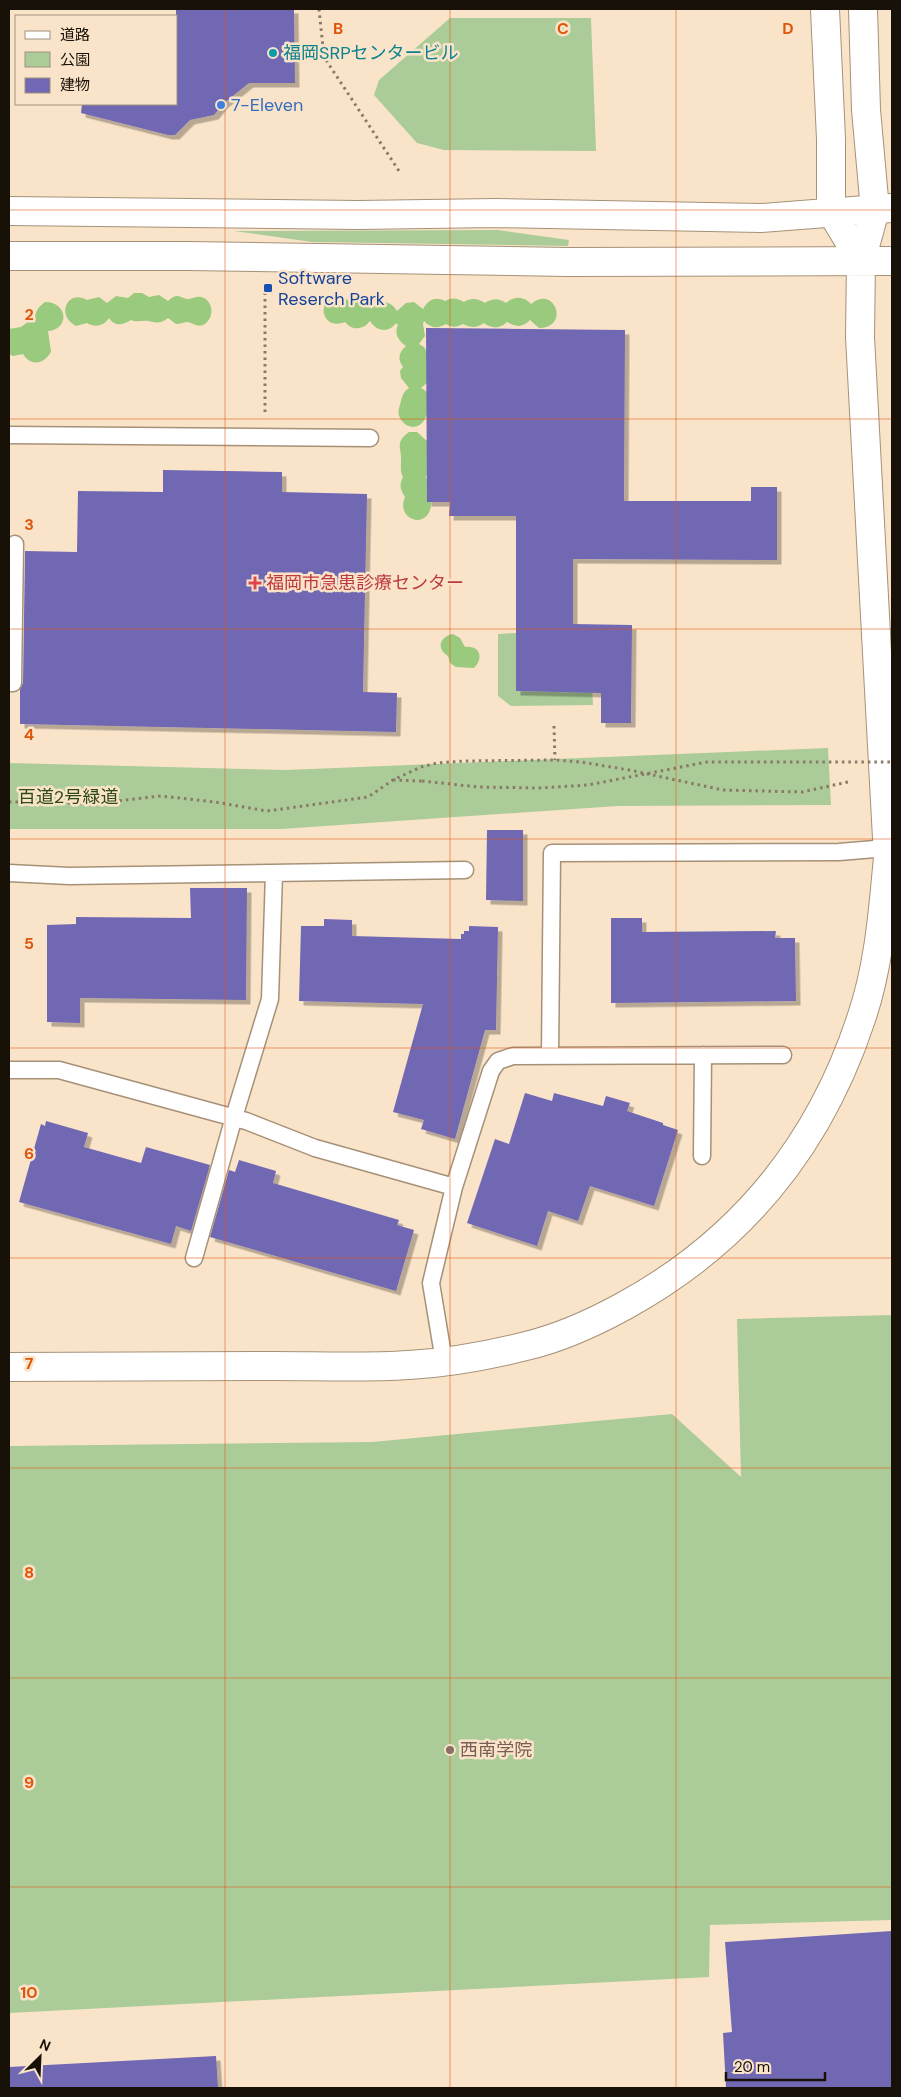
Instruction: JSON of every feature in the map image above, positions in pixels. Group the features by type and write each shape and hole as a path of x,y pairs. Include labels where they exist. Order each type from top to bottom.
{"street":[{"path":"825,9 831,139 831,212 861,261"},
{"path":"9,1367 410,1365 444,1361 526,1346 566,1334 607,1315 648,1293 692,1263 729,1231 771,1188 804,1142 823,1111 862,1018 875,963 882,922 887,848 860,337 861,261 884,209 866,110 863,9"},
{"path":"9,211 358,215 495,214 761,218 884,209"},
{"path":"9,256 187,256 568,262 892,261"}],"lane":[{"path":"9,435 370,438"},
{"path":"9,682 13,682 15,544"},
{"path":"550,1056 552,853 839,852 887,848"},
{"path":"9,873 69,876 465,870"},
{"path":"194,1258 270,999 274,874"},
{"path":"702,1156 704,1055"},
{"path":"444,1361 432,1283 454,1187 491,1071 498,1061 513,1056 783,1055"},
{"path":"9,1070 58,1070 234,1117 315,1148 454,1187"}],"path":[{"path":"319,9 324,57 402,174"},
{"path":"265,438 266,285"},
{"path":"554,726 555,760"},
{"path":"9,802 101,803 161,796 215,802 267,812 368,797 393,780 421,767 437,763 555,760 629,770 723,790 802,792 848,782"},
{"path":"393,780 478,787 539,788 588,786 707,762 892,762"}],"green space":[{"path":"450,18 591,18 596,151 444,150 417,143 374,95 379,80"},
{"path":"498,230 569,240 568,246 312,242 234,231"},
{"path":"134,293 142,293 149,297 159,295 168,301 175,296 186,299 201,297 211,306 210,319 203,325 198,326 188,322 176,324 168,318 158,322 131,320 116,324 109,318 105,323 99,325 87,323 76,326 66,316 66,305 74,298 87,300 99,297 107,303 116,296 128,298"},
{"path":"333,295 341,295 350,302 362,301 371,309 381,302 388,303 397,311 406,303 414,302 423,309 427,303 435,299 445,301 454,298 464,302 475,299 485,303 496,299 506,303 512,299 519,298 525,299 531,304 539,299 546,299 556,308 557,315 549,326 539,328 530,320 522,325 516,326 507,322 502,326 496,327 484,323 474,327 463,324 452,327 446,324 434,327 424,321 425,336 419,344 424,347 428,354 426,365 429,375 428,380 421,388 428,394 429,404 422,423 411,427 401,420 399,414 402,397 409,388 401,378 400,371 403,367 400,356 406,346 398,337 396,331 398,325 396,323 387,330 383,330 373,325 370,321 361,328 351,327 345,322 332,323 325,316 324,305"},
{"path":"45,302 58,306 63,316 60,326 48,331 51,352 45,359 37,362 30,361 23,354 13,356 9,354 9,329 21,327 29,321 35,321 37,310"},
{"path":"409,432 417,432 428,442 429,472 426,477 430,488 431,508 422,519 415,520 405,513 403,506 405,497 401,487 403,477 400,443"},
{"path":"516,633 516,691 572,692 592,687 593,705 511,706 498,696 498,634"},
{"path":"453,634 460,638 465,647 474,648 479,653 479,660 474,668 456,667 450,663 448,656 442,649 441,643 445,637"},
{"name":"百道2号緑道","path":"828,748 831,805 618,806 281,829 9,829 9,763 286,770"},
{"name":"西南学院","path":"892,1315 892,1920 710,1925 709,1977 9,2013 9,1446 372,1442 672,1414 741,1477 737,1319"}],"building":[{"path":"176,9 294,9 295,83 249,83 224,103 214,115 190,120 175,135 168,135 81,113 82,105 178,105 178,15 176,15"},
{"path":"426,328 625,330 624,501 751,501 751,487 777,487 777,560 573,559 573,624 632,625 631,723 601,723 601,693 516,691 516,516 449,516 450,502 427,502"},
{"path":"163,470 282,472 282,492 367,494 363,692 397,693 396,732 20,724 20,689 23,683 25,551 77,552 78,491 163,492"},
{"path":"487,830 523,830 523,901 486,900"},
{"path":"190,888 247,888 246,1000 80,998 80,1023 47,1022 47,925 76,924 76,917 191,918"},
{"path":"611,918 642,918 642,932 776,931 775,938 795,938 796,1001 611,1003"},
{"path":"324,919 352,920 352,936 461,939 461,934 464,934 464,931 469,931 469,926 498,927 496,1030 485,1030 455,1139 421,1129 424,1120 393,1112 423,1004 299,1001 301,926 324,926"},
{"path":"525,1093 552,1101 554,1093 603,1106 606,1096 630,1103 627,1111 678,1130 654,1206 590,1186 578,1221 548,1211 537,1246 467,1223 495,1139 509,1144"},
{"path":"46,1121 88,1133 84,1147 141,1163 146,1147 210,1165 191,1231 176,1226 171,1244 19,1202 41,1124 45,1126"},
{"path":"239,1160 276,1171 273,1183 399,1220 397,1225 414,1230 396,1291 210,1237 229,1170 235,1172"},
{"path":"892,1931 892,2088 726,2088 723,2033 732,2032 725,1942"},
{"path":"216,2056 218,2088 10,2088 9,2067"}],"place":[{"name":"福岡SRPセンタービル","path":"273,53"},
{"name":"7-Eleven","path":"221,105"},
{"name":"Software Reserch Park","path":"268,288"},
{"name":"福岡市急患診療センター","path":"255,583"},
{"name":"西南学院","path":"450,1750"}]}
